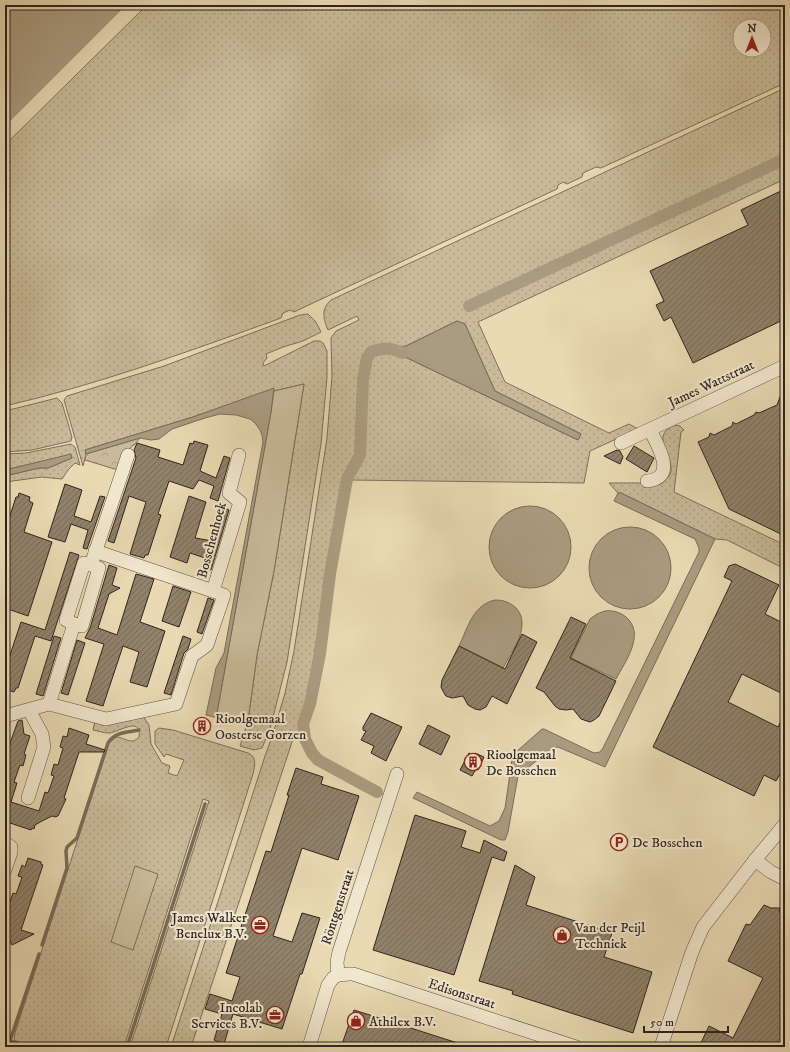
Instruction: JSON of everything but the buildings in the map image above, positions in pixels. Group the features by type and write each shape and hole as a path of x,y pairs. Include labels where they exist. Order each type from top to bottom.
{"street":[{"name":"James Wattstraat","path":"621,444 785,366"},
{"path":"647,481 658,479 662,475 664,469 661,455 650,430"},
{"path":"5,716 49,704 74,624 82,626 99,568 91,565 128,455"},
{"name":"Bosschenhoek","path":"214,591 240,502 229,493 239,455"},
{"name":"Bosschenhoek","path":"49,704 106,719 176,704 192,656 208,645 224,595 95,551"},
{"path":"28,798 44,747 42,734 29,710"},
{"name":"Röntgenstraat","path":"338,975 337,962 339,952 397,774"},
{"path":"661,1047 700,932 709,918 785,824"},
{"path":"5,843 11,847 12,852 5,870"},
{"path":"755,860 785,880"},
{"name":"Edisonstraat","path":"338,975 353,974 576,1047"},
{"path":"309,1047 328,985 333,978 338,975"}],"green space":[{"path":"147,5 785,5 785,83 601,168 596,167 583,173 582,177 567,184 563,182 558,185 557,189 294,312 290,310 283,313 281,318 179,355 110,377 75,388 5,406 5,145"},
{"path":"785,88 785,179 478,322 505,382 609,433 629,424 638,429 590,451 584,483 350,480 361,463 365,448 367,366 372,355 380,351 389,351 401,355 578,440 581,434 495,391 465,324 457,321 406,346 377,346 366,355 361,370 358,448 356,457 346,471 326,578 308,695 301,718 299,734 295,733 191,1047 171,1047 273,734 285,693 294,651 327,438 332,376 331,338 336,331 359,320 357,316 328,330 325,322 324,310 328,303 331,300"},
{"path":"308,314 316,322 321,332 303,341 266,354 267,358 263,363 264,366 314,341 320,341 323,343 327,351 327,377 321,444 287,662 270,729 262,748 254,750 240,746 248,721 257,655 274,571 304,384 274,391 274,389 193,417 85,450 86,455 83,466 64,400 67,396 164,366 300,315"},
{"path":"304,384 274,571 257,655 248,721 217,713 274,391"},
{"path":"57,398 62,403 72,437 71,441 32,450 5,452 5,411"},
{"path":"675,425 680,426 684,430 681,432 674,492 785,545 785,569 727,540 715,539 621,493 618,493 609,483 656,483 667,478 671,472 663,438 666,431"},
{"path":"140,438 124,453 118,470 85,460 86,454"},
{"path":"71,444 75,447 80,465 75,463 62,479 42,477 5,482 5,476 39,468 48,468 72,458 71,455 5,470 5,454 26,453"},
{"path":"142,715 149,725 151,744 162,763 170,766 168,773 177,776 184,760 166,754 164,757 155,744 155,731 159,728 173,730 248,753 253,757 255,762 253,774 166,1047 130,1047 209,801 203,799 124,1047 83,1048 24,1044 14,1040 15,1033 109,743 116,737 133,741 139,737 137,727 133,726 109,733 93,730 95,721"},
{"path":"135,866 158,874 133,950 111,942"}],"shaded area":[{"path":"5,5 126,5 5,126"},
{"path":"457,321 465,324 495,391 581,434 578,440 401,355 387,351 388,345 398,347 406,346"},
{"path":"274,388 217,713 238,719 237,723 206,715 216,668 224,653 263,442 260,430 250,419 236,415 220,414 172,429 159,439 151,440 140,438 86,454 85,450 193,417"},
{"path":"71,454 72,458 48,468 39,468 5,476 5,470"},
{"path":"618,493 621,493 715,539 605,767 558,747 552,748 518,776 508,832 505,840 501,840 413,798 417,792 490,826 499,821 505,808 512,759 516,752 542,729 594,753 600,752 603,748 699,552 695,539 614,501"},
{"path":"530,506 546,509 559,518 568,531 571,547 568,563 559,576 546,585 530,588 514,585 501,576 492,563 489,547 492,531 501,518 514,509"},
{"path":"630,527 646,530 659,539 668,552 671,568 668,584 659,597 646,606 630,609 614,606 601,597 592,584 589,568 592,552 601,539 614,530"},
{"path":"495,600 501,600 515,607 520,614 522,621 519,638 503,668 459,646 476,612 481,607"},
{"path":"605,611 616,612 624,615 632,624 634,631 632,648 616,679 571,658 590,619"}],"pier":[{"path":"126,5 128,5 5,128 5,126"}],"waterway":[{"path":"469,306 785,159"},
{"path":"377,792 318,760 312,753 305,739 303,724 310,704 320,654 330,574 347,479 360,455 363,379 367,358 371,352 380,349 391,349 403,353"},
{"path":"42,945 67,868 67,847 77,838 108,743 111,739 118,735 139,730"},
{"path":"127,1047 205,804"},
{"path":"31,1047 10,1041 39,954"}],"place":[{"name":"Rioolgemaal Oosterse Gorzen","path":"202,726"},
{"name":"Rioolgemaal De Bosschen","path":"473,762"},
{"name":"De Bosschen","path":"619,842"},
{"name":"James Walker Benelux B.V.","path":"260,925"},
{"name":"Van der Peijl Techniek","path":"562,935"},
{"name":"Incolab Services B.V.","path":"275,1015"},
{"name":"Athilex B.V.","path":"356,1021"}]}
